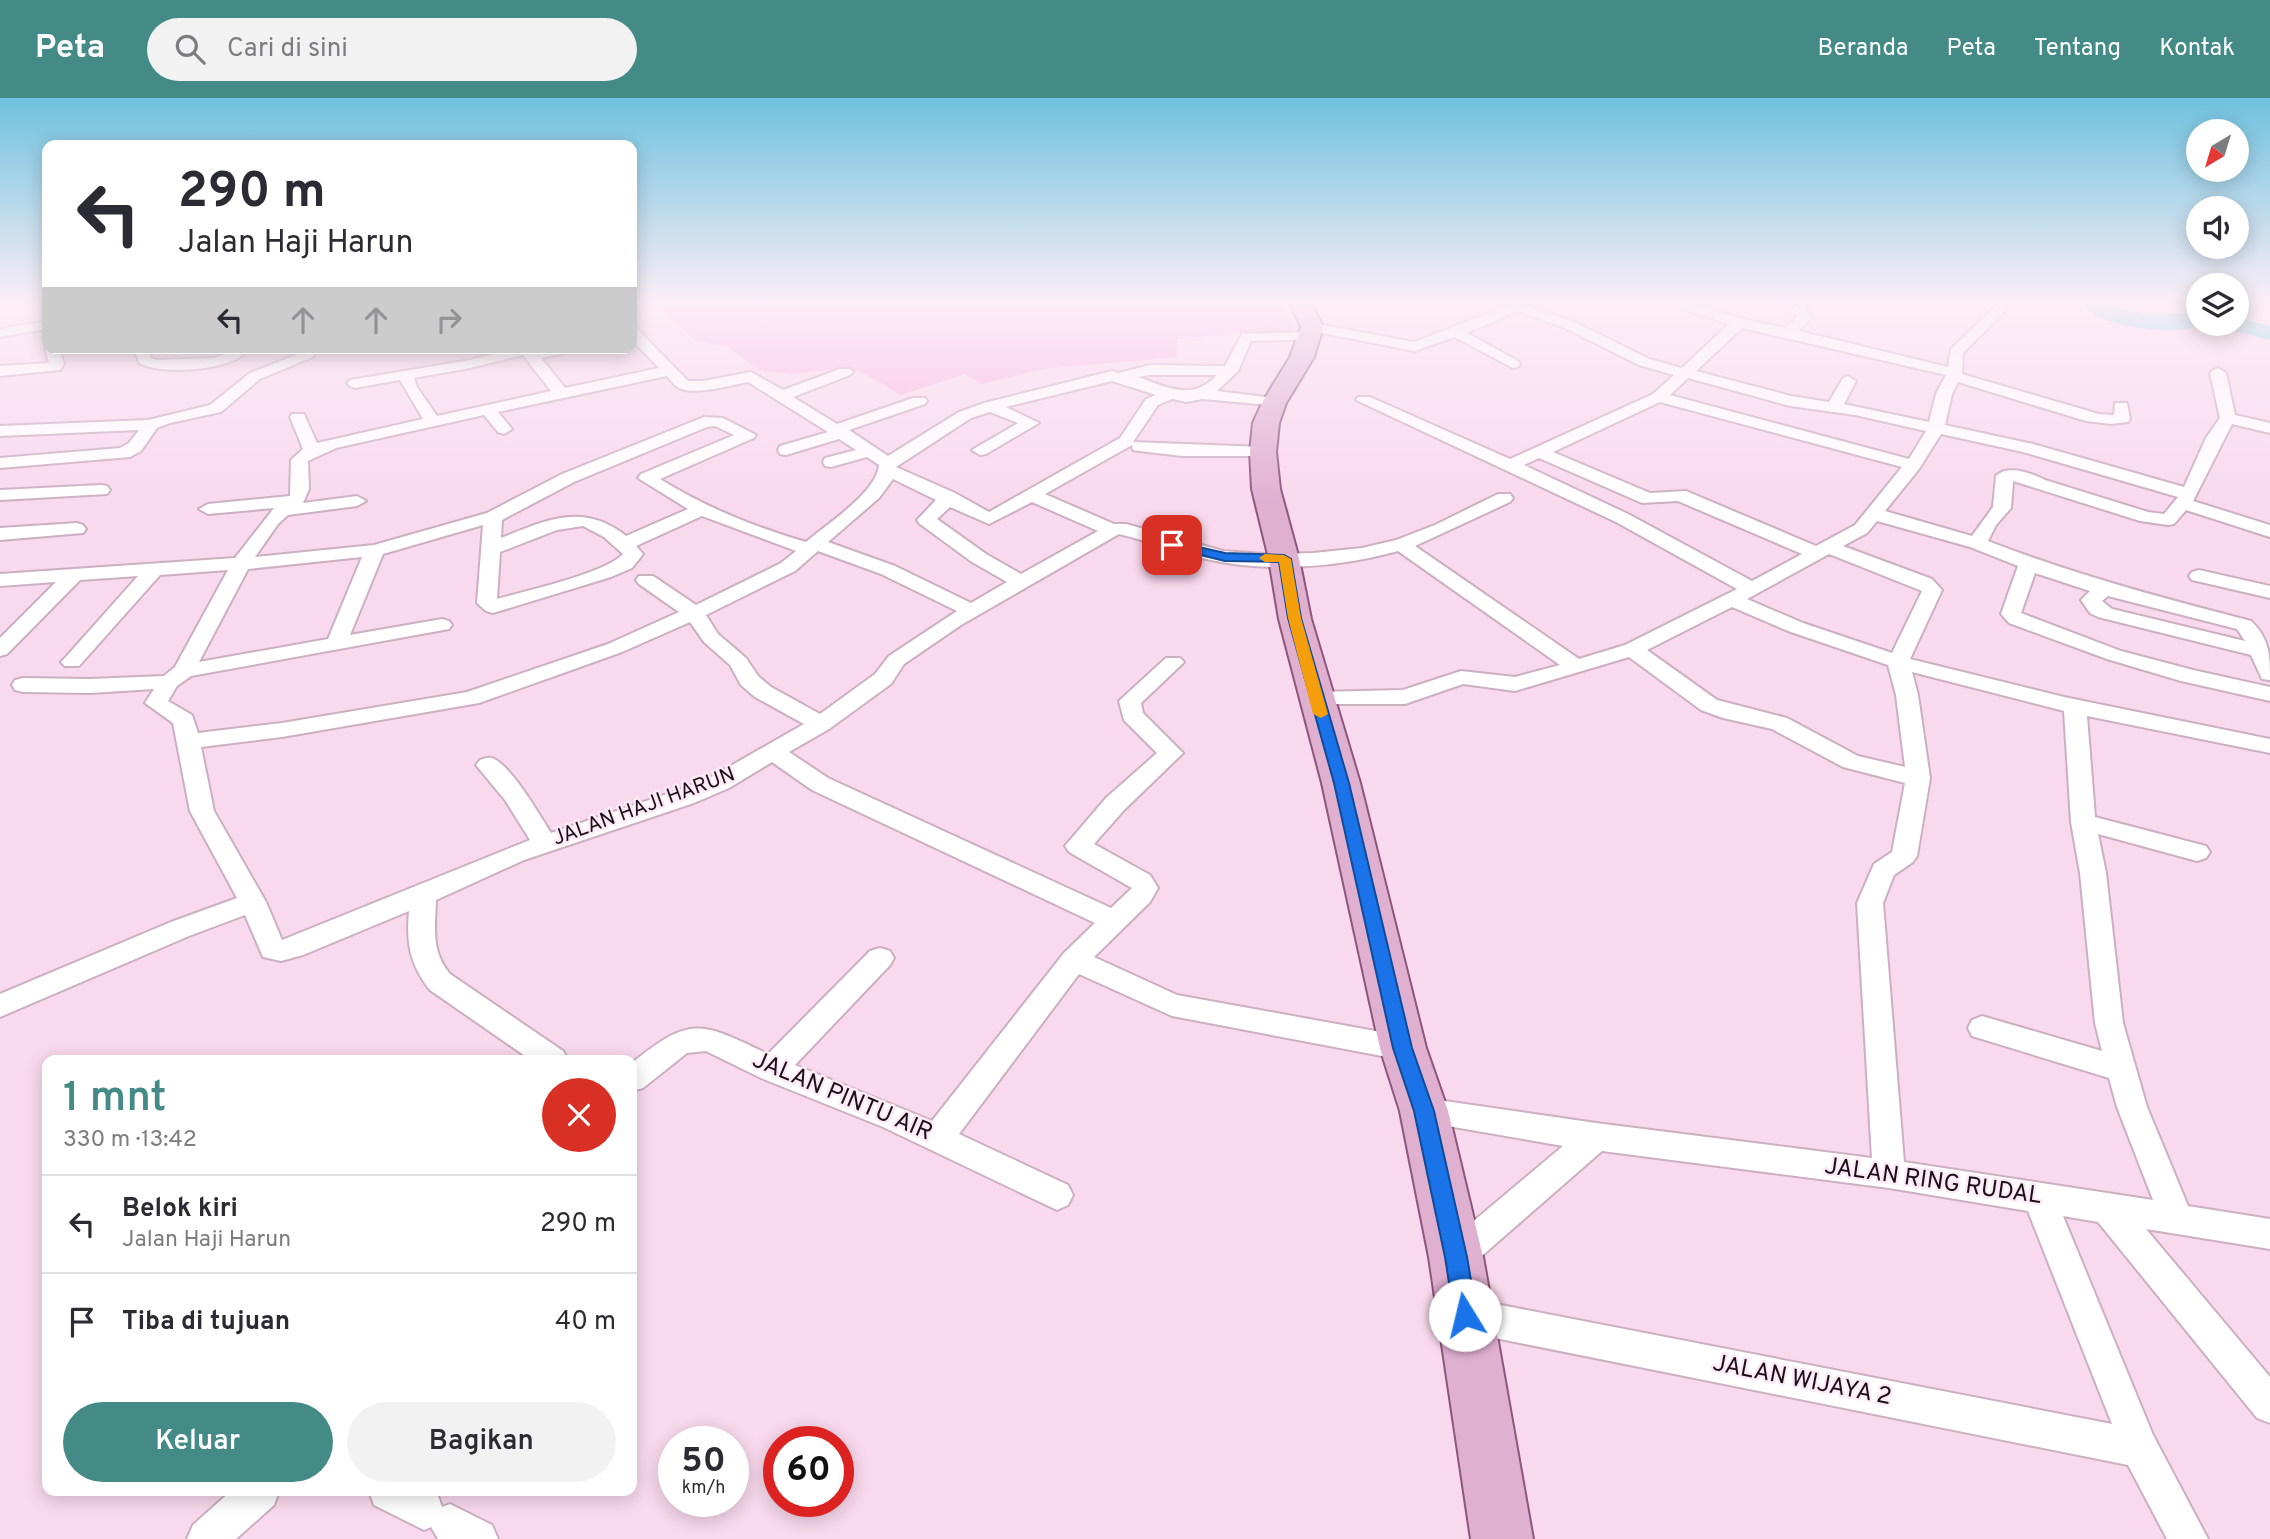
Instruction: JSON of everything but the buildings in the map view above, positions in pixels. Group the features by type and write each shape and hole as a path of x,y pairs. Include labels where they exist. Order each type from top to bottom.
{"main road":[{"path":"1294,370 1274,403 1266,423 1263,452 1266,489 1284,559 1295,618 1341,783 1403,1048 1424,1111 1456,1257 1502,1539"}],"street":[{"path":"0,431 151,425 215,409 255,376 267,370"},
{"path":"355,383 435,370"},
{"path":"542,370 561,393"},
{"path":"190,741 282,730 471,698 572,664 695,614 773,577 813,547 873,494 881,484 888,466 937,431 965,415 1104,377 1121,377 1149,370"},
{"path":"1170,370 1230,371"},
{"path":"1677,370 1790,401 1834,407 2064,457 2270,531"},
{"path":"1834,407 1857,370"},
{"path":"1937,370 2070,411 2113,420 2122,419 2121,406"},
{"path":"1317,699 1405,697 1461,677 1515,684 1632,649 1731,600 1861,529 1913,465 1936,428 1944,394 1954,370"},
{"path":"0,1006 180,929 253,902 202,811 184,720 156,703 176,676 239,563 301,492 298,464 300,458 312,451 487,409 669,371 684,385 696,387 751,377 872,451 888,466 989,519 1126,440 1152,402 1169,395"},
{"path":"1205,395 1230,371"},
{"path":"781,396 845,372"},
{"path":"1510,465 1658,397 1684,372"},
{"path":"1977,544 1988,523 2002,508 2005,476 2008,475 2028,478 2039,484 2168,520 2186,499 2202,469 2212,439 2228,418 2218,373"},
{"path":"406,376 409,387 433,422"},
{"path":"1121,377 1184,398 1205,395 1274,403"},
{"path":"1658,397 1913,465"},
{"path":"1364,400 1622,518 1752,589"},
{"path":"786,450 919,401"},
{"path":"980,450 1031,423 990,406"},
{"path":"487,409 504,429"},
{"path":"298,417 312,451"},
{"path":"2228,418 2270,428"},
{"path":"0,580 317,558 375,550 492,517 602,463 704,422 718,421 748,436 647,478 704,509 768,537 813,547 888,570 972,611"},
{"path":"915,423 937,431"},
{"path":"0,463 124,453 135,447 151,425"},
{"path":"1139,446 1182,452 1263,452"},
{"path":"831,462 872,451"},
{"path":"1540,452 1641,497 1653,500 1680,495 1822,550 1925,583 1932,590 1898,662 1907,695 1918,778 1904,856 1883,870 1870,903 1889,1174"},
{"path":"0,495 102,490"},
{"path":"1031,495 1112,530 1120,528 1225,557 1284,559 1361,553 1401,545 1504,498"},
{"path":"949,497 926,520 979,558 1021,582"},
{"path":"208,509 357,501"},
{"path":"624,544 704,509"},
{"path":"1874,514 1977,544 2104,589 2244,625 2252,633 2270,674"},
{"path":"492,517 492,548 486,588 487,603 493,607 625,564 634,554 596,525 581,520 492,548"},
{"path":"0,534 78,529"},
{"name":"JALAN HAJI HARUN","path":"253,902 273,950 281,951 424,895 545,843 685,797 721,782 821,724 883,679 896,660 972,611 1112,530"},
{"path":"1401,545 1576,666"},
{"path":"336,644 375,550"},
{"path":"2029,563 2011,614 2016,619 2114,655 2189,676 2270,694"},
{"path":"72,662 154,570"},
{"path":"0,650 74,575"},
{"path":"2199,576 2270,592"},
{"path":"646,580 695,614 712,638 739,662 749,680 763,692 821,724"},
{"path":"1731,600 1817,637 2010,693 2270,746"},
{"path":"23,685 90,687 176,676 442,625"},
{"path":"1632,649 1709,705 1731,713 1779,723 1851,762 1918,778"},
{"path":"938,1138 1074,960 1145,888 1141,882 1081,849 1078,842 1171,753 1132,715 1129,707 1130,702 1173,662"},
{"path":"2075,706 2083,822 2093,873 2109,1023 2132,1107 2176,1218"},
{"path":"774,753 820,784 1115,921"},
{"path":"488,765 513,794 545,843"},
{"path":"2083,822 2197,852"},
{"path":"424,895 421,955 428,970 532,1055"},
{"path":"772,1069 880,958"},
{"path":"1074,960 1172,1005 1403,1048"},
{"path":"1982,1028 2121,1069"},
{"name":"JALAN PINTU AIR","path":"637,1075 677,1042 699,1037 710,1040 772,1069 938,1138 1057,1195"},
{"name":"JALAN RING RUDAL","path":"1424,1111 1596,1137 1889,1174 2270,1234"},
{"path":"1456,1257 1596,1137"},
{"path":"2039,1197 2140,1448 2188,1539"},
{"path":"2108,1208 2270,1405"},
{"name":"JALAN WIJAYA 2","path":"1465,1315 2140,1448"},
{"path":"207,1539 254,1496"},
{"path":"398,1496 451,1524"}],"shaded area":[{"path":"760,370 828,370 790,374"},
{"path":"852,370 1037,370 982,384 965,374 901,395 860,371"}],"slow traffic":[{"path":"1265,558 1284,559 1295,618 1321,714"}],"route":[{"path":"1172,545 1225,557 1284,559 1295,618 1341,783 1403,1048 1424,1111 1456,1257 1465,1315"}]}
